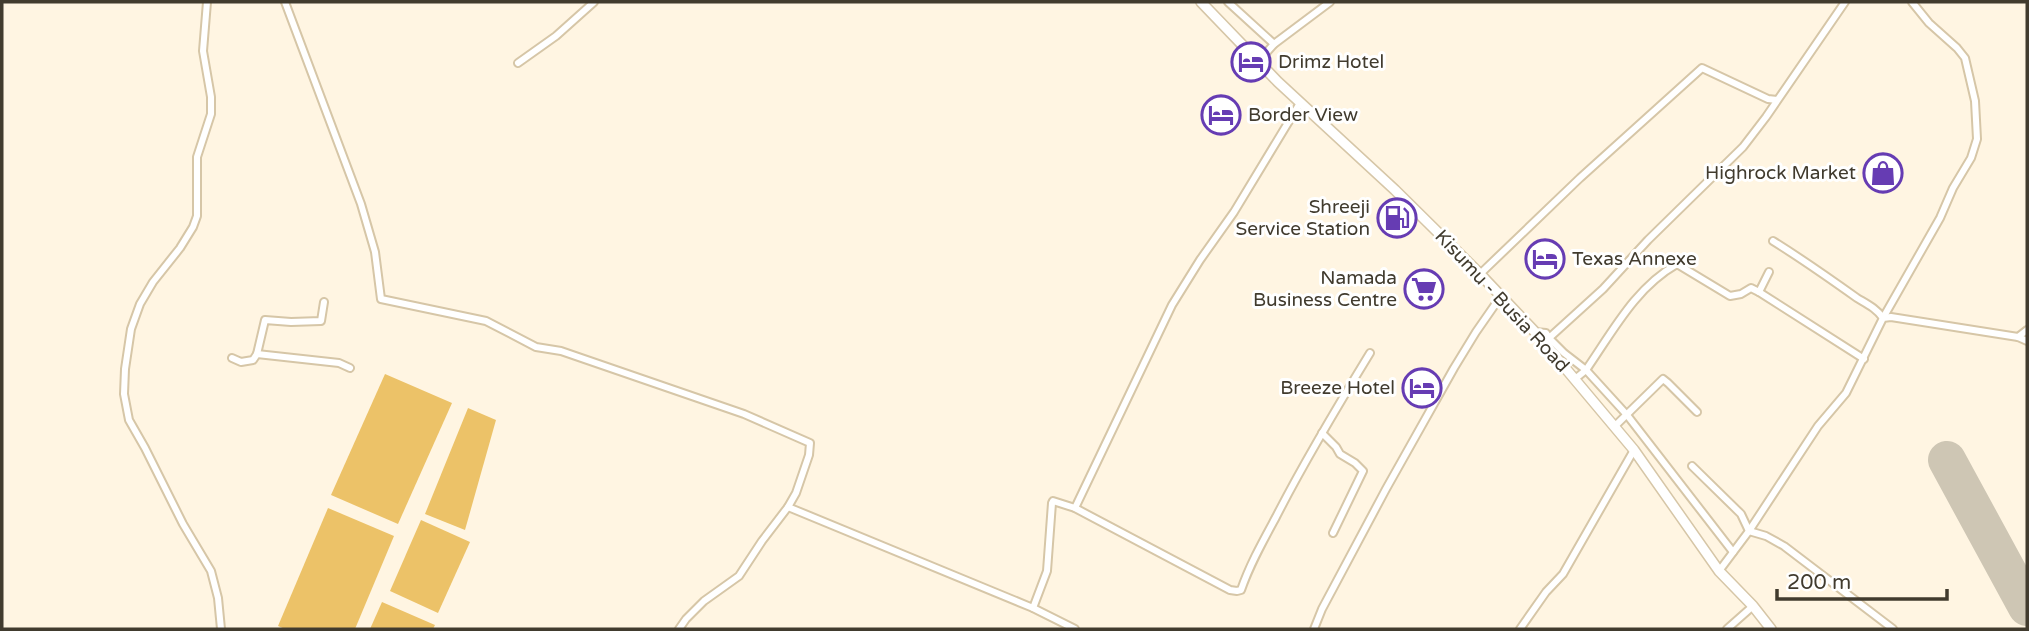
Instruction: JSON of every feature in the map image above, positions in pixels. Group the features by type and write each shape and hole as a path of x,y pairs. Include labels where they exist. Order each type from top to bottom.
{"highway":[{"name":"Kisumu - Busia Road","path":"1201,2 1244,49 1395,190 1535,332 1634,450 1719,571 1771,629"}],"street":[{"path":"207,2 203,51 211,97 211,114 197,157 198,216 180,248 153,282 140,304 131,329 124,394 129,420 183,524 211,570 218,598 221,629"},
{"path":"285,2 361,204 376,252 381,299 486,321 536,347 561,351 744,414 810,443 811,448 796,493 788,507 739,576 704,601 679,629"},
{"path":"518,63 556,36 594,2"},
{"path":"1228,2 1275,44"},
{"path":"1259,61 1275,44 1330,2"},
{"path":"1549,338 1603,289 1648,240 1732,158 1754,133 1845,2"},
{"path":"1719,571 1749,531 1818,426 1846,393 1883,318 1940,218 1973,152 1977,139 1975,101 1965,58 1912,2"},
{"path":"1480,274 1580,178 1702,68 1769,99 1777,100"},
{"path":"1075,508 1172,305 1234,212 1300,103"},
{"path":"1773,241 1877,309 1883,318"},
{"path":"1575,379 1586,370 1635,299 1659,276 1677,264 1730,296 1751,288 1759,292 1864,359"},
{"path":"1759,292 1769,272"},
{"path":"1314,629 1322,609 1405,455 1466,348 1501,296"},
{"path":"232,358 241,362 253,360 257,354 265,320 321,321 324,302"},
{"path":"1883,318 1891,317 2018,337 2027,341"},
{"path":"2018,337 2027,330"},
{"path":"1535,332 1546,332 1556,346 1586,370 1627,415 1733,552"},
{"path":"1034,608 1047,571 1052,501 1075,508 1230,590 1241,590 1249,568 1291,487 1370,353"},
{"path":"257,354 339,363 350,368"},
{"path":"1615,426 1663,379 1697,412"},
{"path":"1322,433 1340,454 1363,471 1332,533"},
{"path":"1520,629 1546,592 1563,574 1634,450"},
{"path":"1692,466 1741,514 1749,531 1784,547 1893,629"},
{"path":"788,507 1034,608 1075,629"},
{"path":"1727,629 1753,607"}],"shaded area":[{"path":"385,374 452,403 398,524 331,495"},
{"path":"468,408 496,420 465,530 425,514"},
{"path":"328,508 394,536 355,629 285,629 278,626"},
{"path":"421,520 470,542 438,613 390,591"},
{"path":"382,602 435,625 433,629 370,629"}],"runway":[{"path":"1947,460 2027,607"}],"place":[{"name":"Drimz Hotel","path":"1251,62"},
{"name":"Border View","path":"1221,115"},
{"name":"Highrock Market","path":"1883,173"},
{"name":"Shreeji Service Station","path":"1397,218"},
{"name":"Texas Annexe","path":"1545,259"},
{"name":"Namada Business Centre","path":"1424,289"},
{"name":"Breeze Hotel","path":"1422,388"}]}
